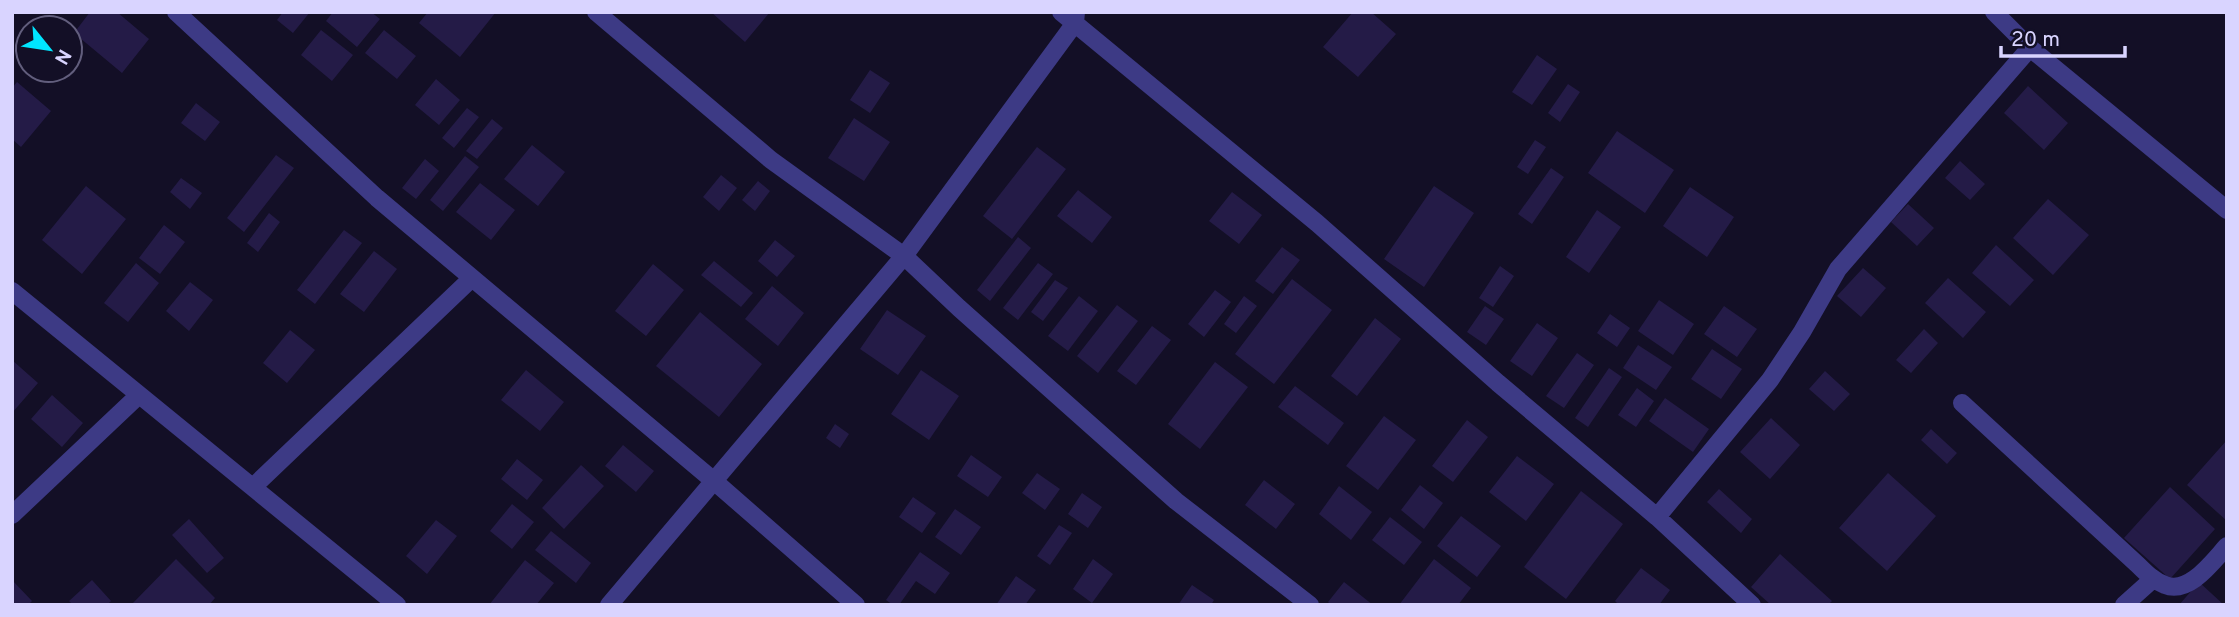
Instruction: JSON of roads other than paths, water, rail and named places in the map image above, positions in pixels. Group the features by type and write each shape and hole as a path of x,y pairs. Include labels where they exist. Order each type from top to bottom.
{"street":[{"path":"176,12 377,198 714,481 856,605"},
{"path":"596,12 771,160 904,256 959,309 1176,501 1310,605"},
{"path":"1994,12 2030,48 2227,210"},
{"path":"609,605 904,256 1071,16 1317,223 1498,383 1657,517 1732,599 1752,605"},
{"path":"1657,517 1770,380 1838,270 2030,48"},
{"path":"253,487 472,278"},
{"path":"12,292 397,605"},
{"path":"12,515 139,395"},
{"path":"1962,403 2153,579 2167,587 2182,586 2197,577 2227,546"},
{"path":"2124,605 2153,579"}]}
